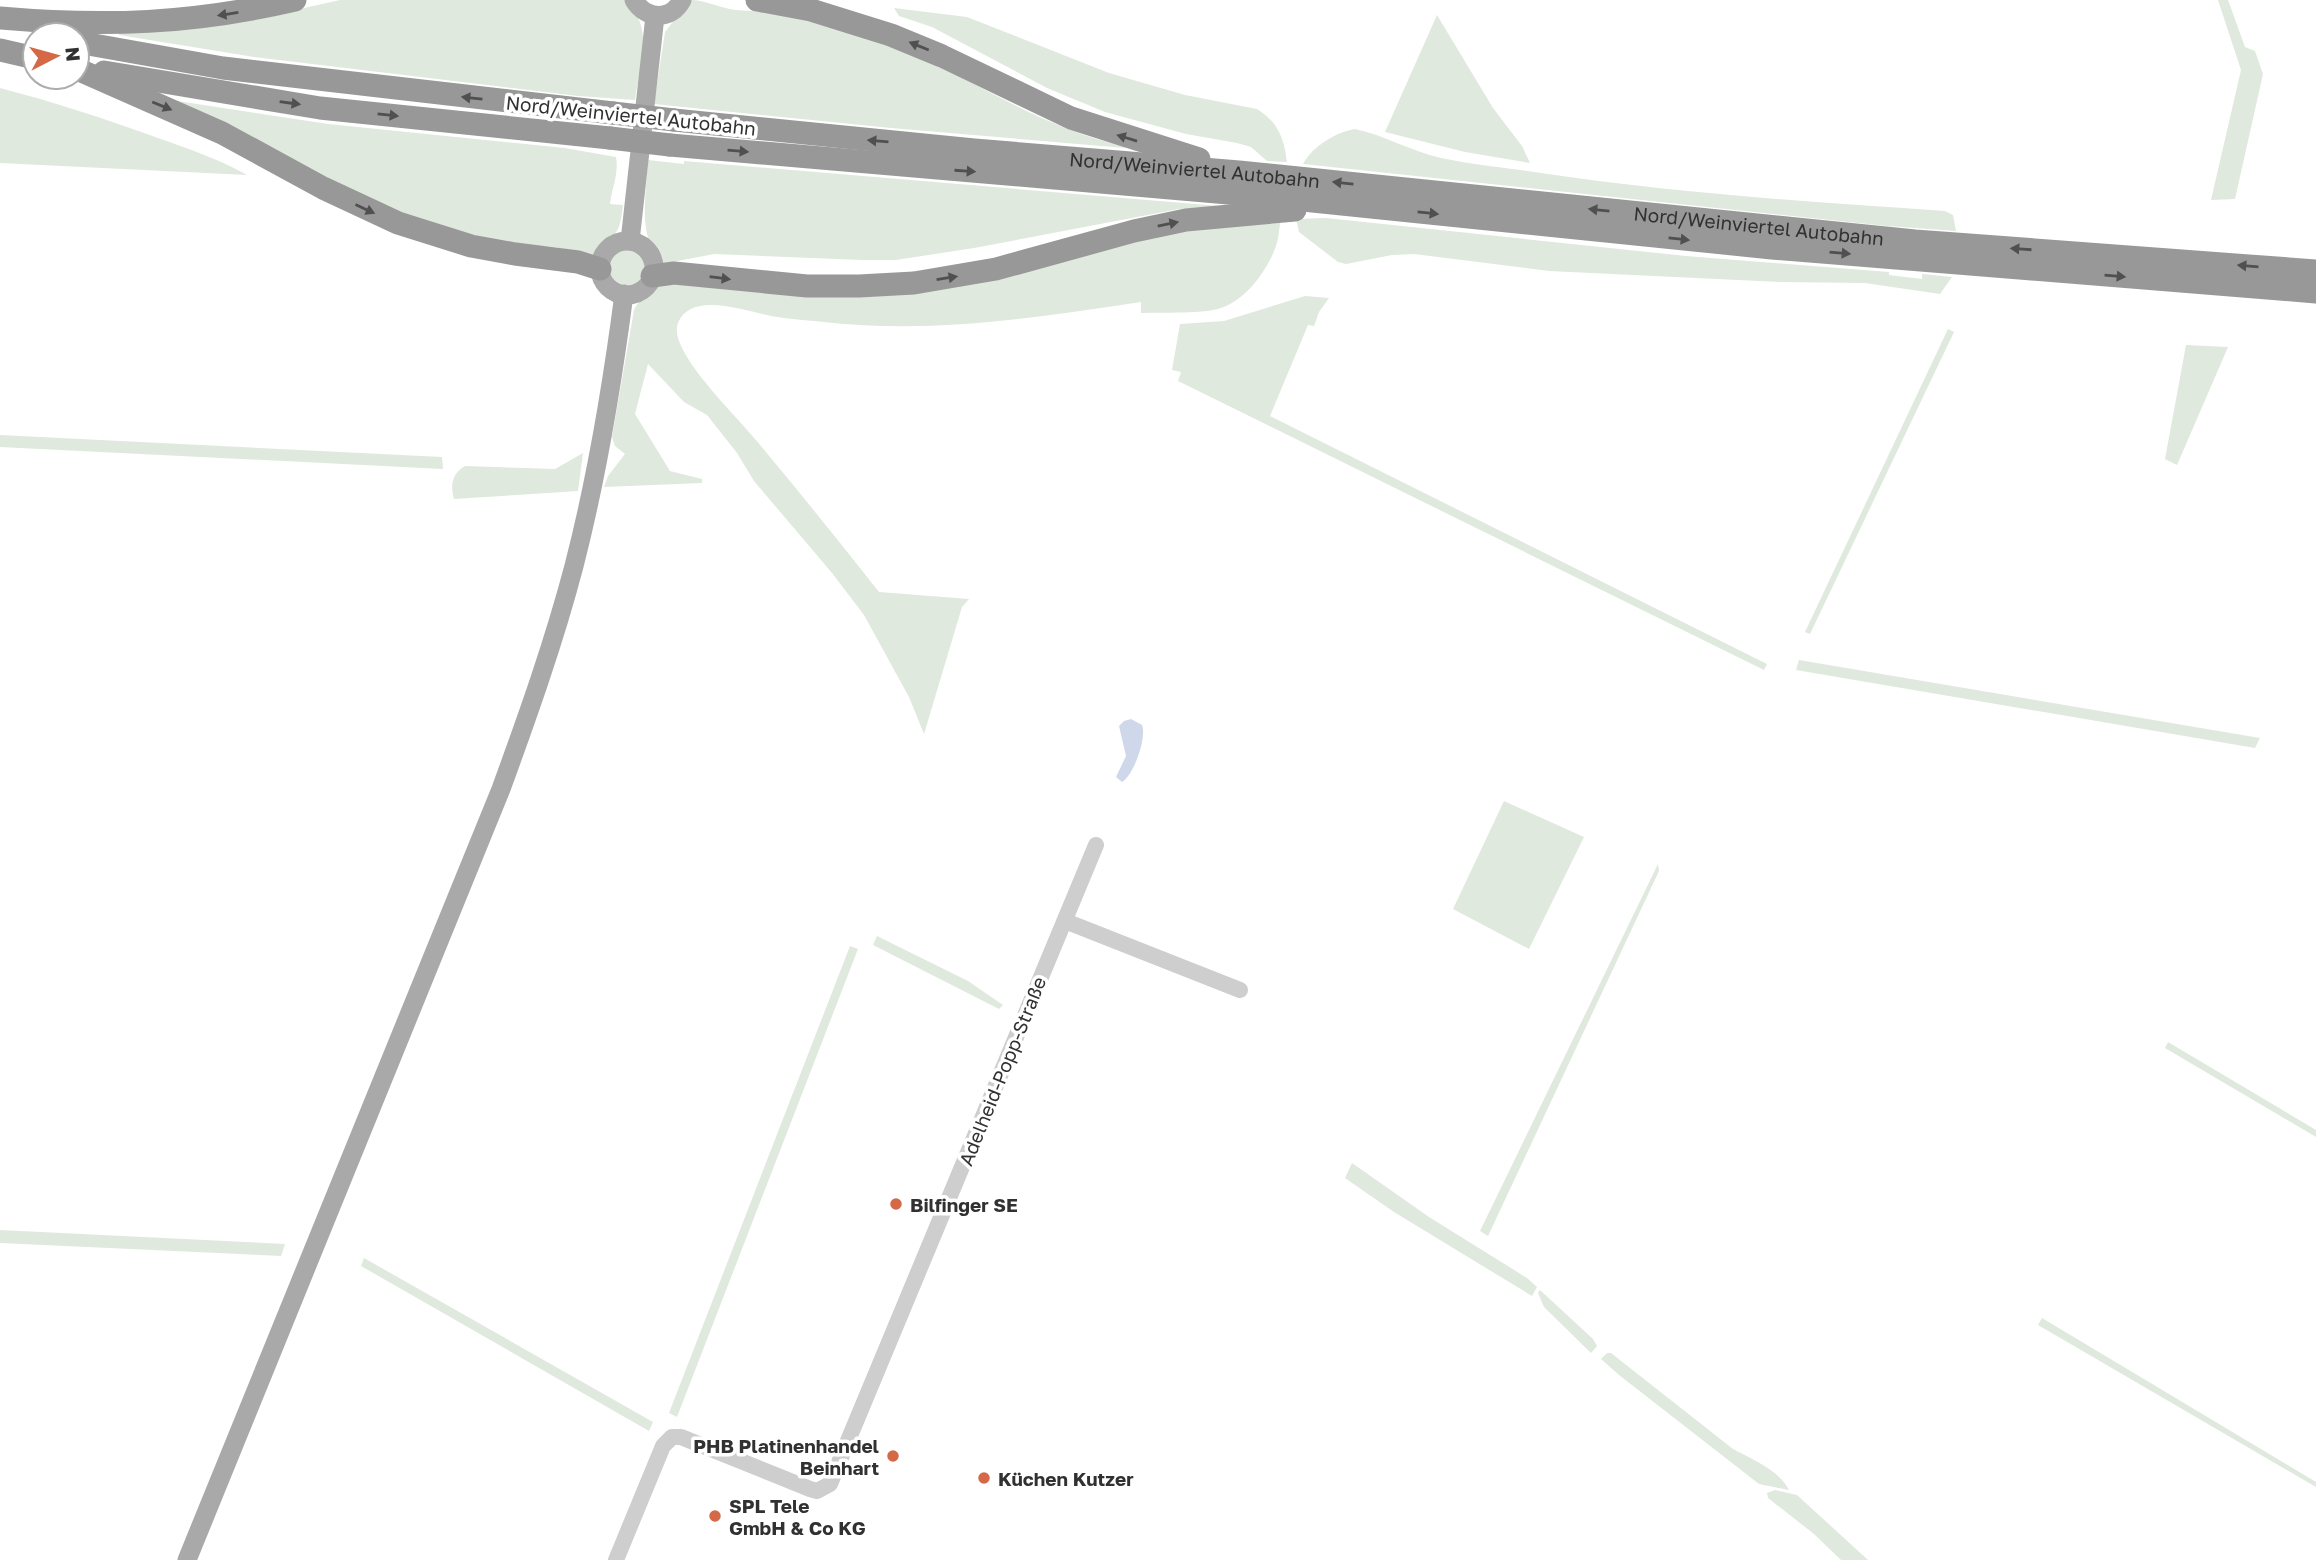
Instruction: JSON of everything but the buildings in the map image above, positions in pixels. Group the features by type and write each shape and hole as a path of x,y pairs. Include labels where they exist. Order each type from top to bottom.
{"highway":[{"path":"0,18 86,24 166,22 240,12 295,0"},
{"path":"757,0 811,10 891,35 942,56 1071,118 1239,172"},
{"path":"0,24 21,30"},
{"name":"Nord/Weinviertel Autobahn","path":"91,44 223,68 866,140 1239,172 1915,241 2316,271"},
{"path":"0,50 21,55"},
{"name":"Nord/Weinviertel Autobahn","path":"91,70 320,108 670,145 1361,205 1772,248 2316,292"},
{"path":"91,74 222,133 323,188 398,223 471,246 578,262 600,269"},
{"path":"652,276 674,273 807,286 914,282 996,269 1114,236 1186,220 1252,212 1361,205"}],"main road":[{"path":"634,0 644,12 655,16 673,12 682,0"},
{"path":"630,241 655,16"},
{"path":"622,241 630,241 638,243 649,253 653,260 652,276 643,289 624,295 610,288 601,276 600,269 601,261 609,248 622,241"},
{"path":"187,1560 501,789 536,691 562,608 585,520 606,417 624,295"},
{"path":"196,1560 213,1501"}],"street":[{"name":"Adelheid-Popp-Straße","path":"616,1560 663,1446 671,1437 681,1437 810,1489 824,1489 830,1483 1096,845"},
{"path":"1065,921 1240,990"}],"shaded area":[{"path":"340,0 625,0 638,18 643,37 635,100 578,96 254,57 119,35 119,32 273,15"},
{"path":"690,0 736,10 792,16 853,32 930,62 1049,121 1125,148 654,104 665,32"},
{"path":"2218,0 2228,0 2245,47 2255,51 2263,74 2235,199 2211,200 2241,70"},
{"path":"894,8 967,17 1109,73 1185,95 1257,109 1270,119 1279,131 1287,162 1267,161 1251,147 1237,143 1186,134 1105,112 1047,88 932,27 899,16"},
{"path":"1437,15 1493,108 1522,146 1530,163 1465,152 1385,132"},
{"path":"0,88 138,131 204,155 247,175 0,163"},
{"path":"171,100 328,124 565,148 616,157 616,175 610,204 623,205 620,223 615,233 599,248 594,257 555,247 499,243 401,215"},
{"path":"1355,129 1430,155 1453,160 1591,180 1793,200 1945,211 1953,215 1956,231 1303,164 1313,151 1326,141"},
{"path":"648,160 1231,207 1179,209 896,260 714,254 662,264 648,238 646,225"},
{"path":"1326,218 1686,256 1889,272 1889,275 1922,279 1922,274 1952,277 1940,294 1865,283 1781,282 1549,271 1414,254 1392,255 1346,264 1338,262 1299,232 1296,219"},
{"path":"1281,219 1276,246 1260,277 1234,302 1213,310 1141,313 1141,302 1022,319 904,326 790,319 707,305 695,307 685,313 678,323 679,342 697,371 879,592 969,599 962,607 924,734 909,697 864,615 754,481 737,453 707,415 684,402 648,364 635,414 670,471 702,479 702,483 604,487 608,476 625,454 615,446 612,437 634,310 653,289 668,282 797,293 1144,237"},
{"path":"627,249 640,254 645,267 640,280 627,285 614,280 609,267 614,254"},
{"path":"1305,296 1329,298 1319,312 1314,326 1308,325 1270,416 1767,664 1764,670 1178,381 1181,372 1172,370 1180,324 1224,321"},
{"path":"1948,329 1954,332 1810,634 1805,632"},
{"path":"2186,345 2228,347 2177,465 2165,459"},
{"path":"0,435 442,457 443,469 0,447"},
{"path":"583,453 578,491 454,499 453,480 457,472 465,466 555,469"},
{"path":"1799,660 2260,738 2255,748 1796,670"},
{"path":"1504,801 1584,837 1529,949 1453,909"},
{"path":"1658,864 1659,871 1488,1236 1480,1231"},
{"path":"877,936 968,981 1003,1005 999,1009 873,945"},
{"path":"850,946 858,949 677,1417 669,1413"},
{"path":"2168,1042 2316,1130 2316,1137 2165,1048"},
{"path":"1352,1163 1429,1217 1527,1278 1537,1287 1532,1296 1394,1212 1345,1178"},
{"path":"0,1230 285,1244 281,1256 0,1243"},
{"path":"364,1258 653,1422 649,1431 361,1266"},
{"path":"1540,1290 1593,1339 1597,1346 1591,1353 1544,1307 1538,1293"},
{"path":"2042,1318 2316,1482 2316,1487 2038,1325"},
{"path":"1611,1353 1733,1449 1772,1471 1789,1490 1759,1484 1619,1375 1601,1359"},
{"path":"1775,1490 1797,1495 1868,1560 1841,1560 1814,1534 1768,1498 1767,1493"}],"water":[{"path":"1131,719 1142,725 1143,738 1135,764 1122,782 1116,777 1126,756 1119,726"}],"place":[{"name":"Bilfinger SE","path":"896,1204"},
{"name":"PHB Platinenhandel Beinhart","path":"893,1456"},
{"name":"Küchen Kutzer","path":"984,1478"},
{"name":"SPL Tele GmbH & Co KG","path":"715,1516"}]}
